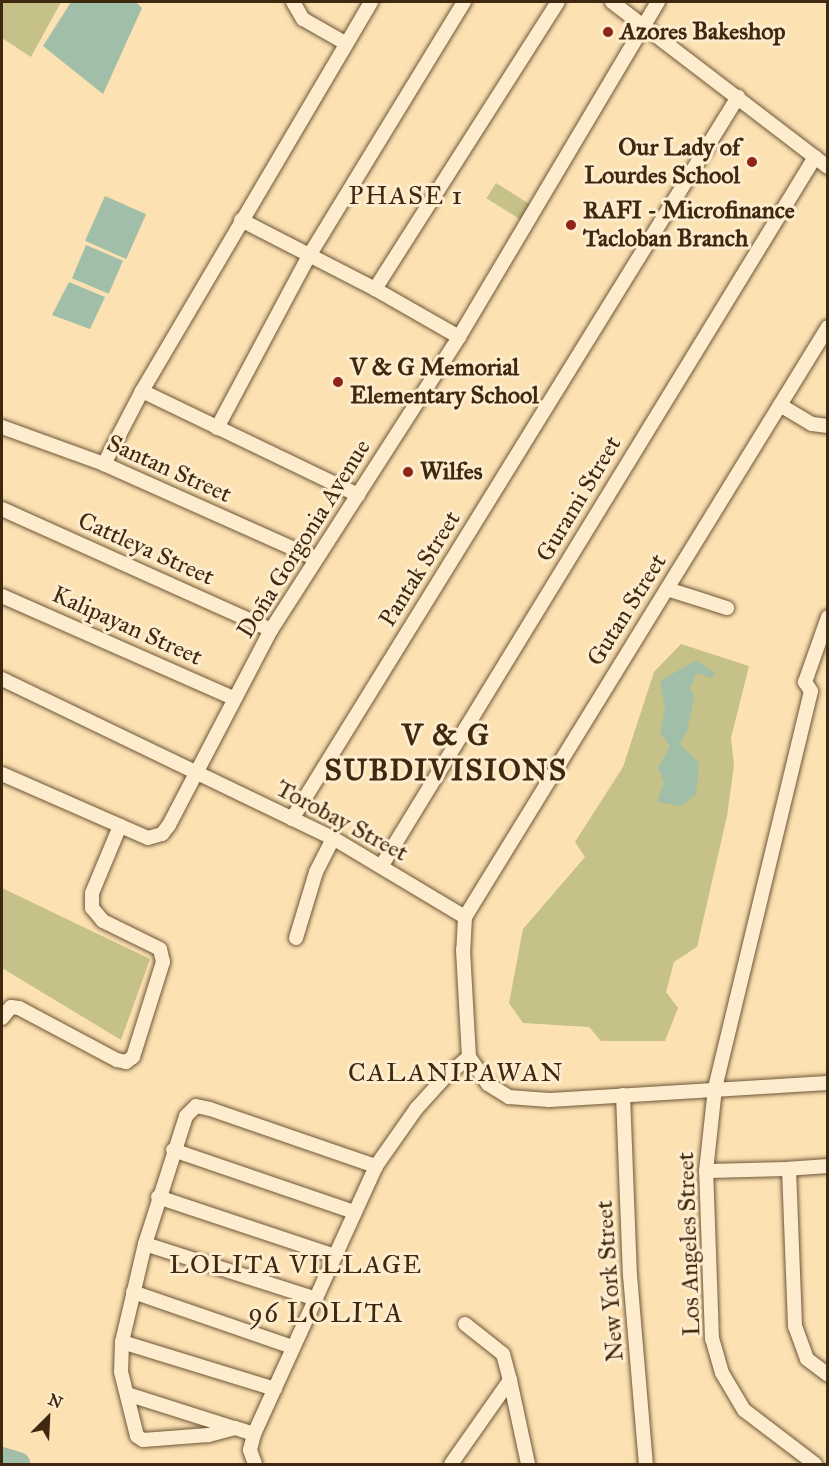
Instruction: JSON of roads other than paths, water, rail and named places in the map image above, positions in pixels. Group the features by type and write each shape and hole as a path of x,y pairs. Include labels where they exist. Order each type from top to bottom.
{"street":[{"path":"293,2 303,19 345,43"},
{"path":"104,465 142,391 371,2"},
{"path":"217,428 309,256 464,2"},
{"path":"375,289 558,2"},
{"path":"612,2 828,167"},
{"name":"Doña Gorgonia Avenue","path":"2,774 148,838 162,834 271,630 459,337 658,2"},
{"name":"Pantak Street","path":"292,819 738,97"},
{"name":"Gurami Street","path":"382,865 815,157"},
{"path":"241,220 375,289 459,337"},
{"name":"Gutan Street","path":"465,917 828,327"},
{"path":"142,391 358,495"},
{"path":"780,405 810,424 828,426"},
{"name":"Santan Street","path":"2,427 104,465 316,559"},
{"name":"Cattleya Street","path":"2,509 271,630"},
{"path":"667,589 727,608"},
{"name":"Kalipayan Street","path":"2,596 233,698"},
{"name":"Los Angeles Street","path":"815,1464 744,1410 722,1373 712,1338 706,1171 715,1088 811,692 805,682 828,617"},
{"name":"Torobay Street","path":"2,680 333,838 382,865 465,917"},
{"path":"2,1018 11,1007 19,1008 117,1060 126,1062 133,1058 163,962 160,949 103,921 92,908 92,893 120,826"},
{"path":"296,938 316,872 333,838"},
{"path":"465,917 463,950 469,1058 488,1084 508,1097 549,1100 715,1088 828,1083"},
{"path":"255,1464 250,1449 254,1434 376,1166 416,1109 445,1077 469,1058"},
{"name":"New York Street","path":"623,1095 630,1275 646,1464"},
{"path":"235,1428 208,1435 143,1440 137,1436 120,1362 122,1342 145,1244 173,1150 186,1116 196,1106 376,1166"},
{"path":"173,1150 354,1212"},
{"path":"706,1171 828,1166"},
{"path":"789,1169 795,1326 807,1359 828,1376"},
{"path":"158,1197 335,1256"},
{"path":"145,1244 316,1299"},
{"path":"133,1292 294,1347"},
{"path":"465,1324 503,1354 528,1464"},
{"path":"122,1342 275,1389"},
{"path":"451,1464 510,1380"},
{"path":"127,1394 254,1434"}],"waterway":[{"path":"2,1459 18,1464"}],"place":[{"name":"Azores Bakeshop","path":"608,32"},
{"name":"Our Lady of Lourdes School","path":"752,162"},
{"name":"RAFI - Microfinance Tacloban Branch","path":"571,225"},
{"name":"V & G Memorial Elementary School","path":"338,382"},
{"name":"Wilfes","path":"408,472"}],"district":[{"name":"PHASE 1","path":"406,196"},
{"name":"V & G SUBDIVISIONS","path":"446,752"},
{"name":"CALANIPAWAN","path":"456,1073"},
{"name":"LOLITA VILLAGE","path":"296,1265"},
{"name":"96 LOLITA","path":"326,1313"}]}
